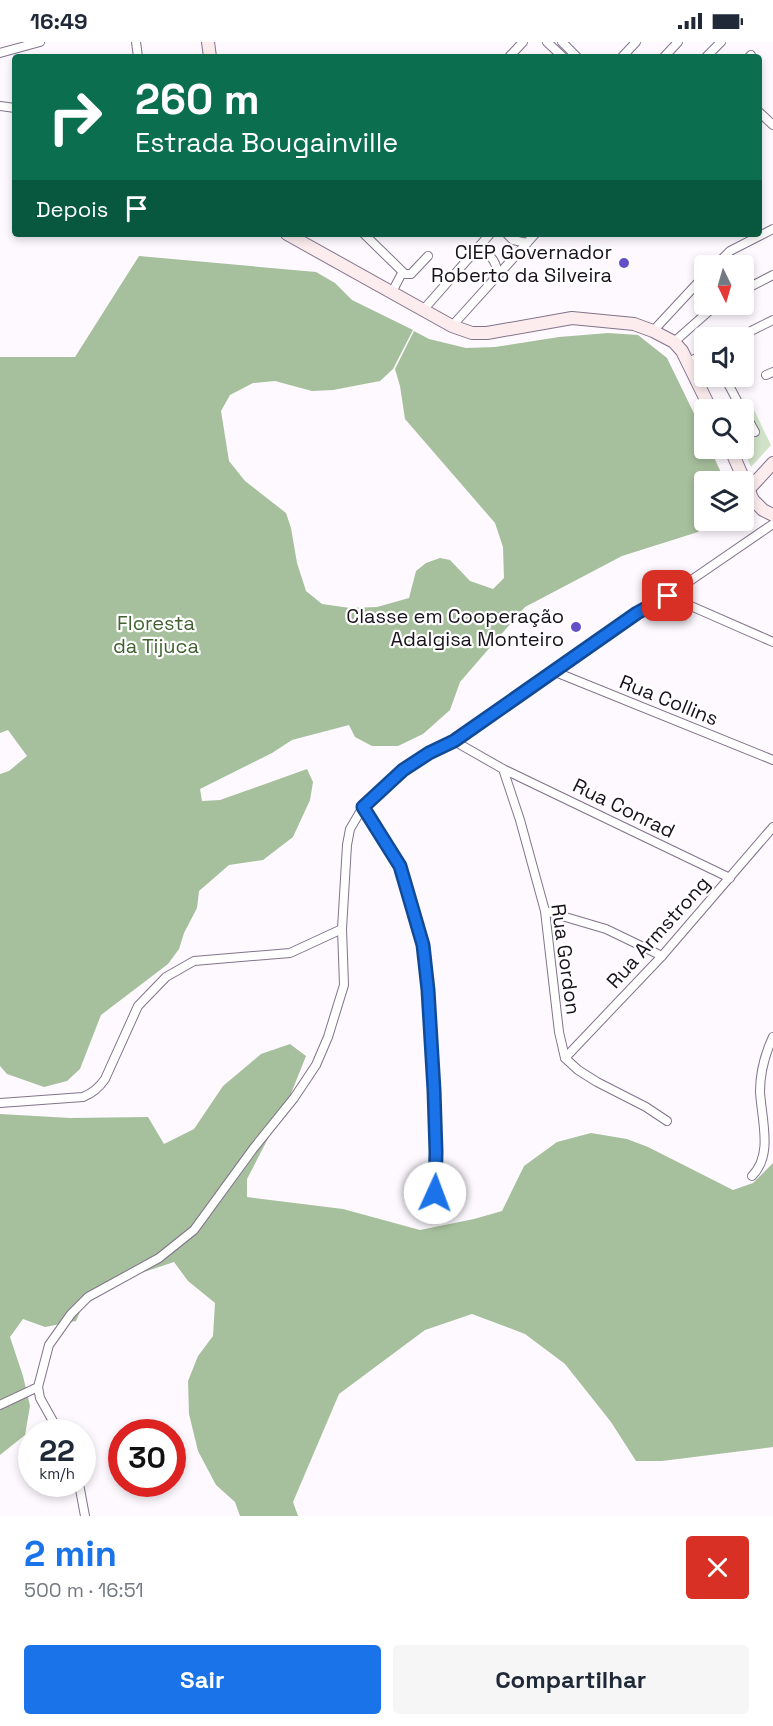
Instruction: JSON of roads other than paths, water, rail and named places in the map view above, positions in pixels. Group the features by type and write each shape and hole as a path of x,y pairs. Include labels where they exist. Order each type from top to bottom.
{"street":[{"path":"0,53 40,42"},
{"path":"512,54 523,42"},
{"path":"547,42 560,54"},
{"path":"562,42 574,54"},
{"path":"625,54 636,42"},
{"path":"667,54 678,42"},
{"path":"713,45 721,42"},
{"path":"292,237 452,326 472,333 487,333 572,318 634,324 653,331 674,342 689,363 706,399"},
{"path":"367,237 405,274 411,274 428,256"},
{"path":"424,309 487,237"},
{"path":"510,237 513,240 527,243"},
{"path":"452,326 532,237"},
{"path":"726,255 757,237"},
{"path":"476,250 488,253 492,257 498,273"},
{"path":"392,292 402,273"},
{"path":"754,285 773,275"},
{"path":"653,331 694,287"},
{"path":"674,342 705,315"},
{"path":"754,330 773,320"},
{"path":"689,363 694,360"},
{"path":"754,484 773,463"},
{"path":"754,498 758,506 773,515"},
{"path":"52,1419 40,1398 38,1387 50,1345 71,1314 88,1297 159,1258 194,1230 253,1149 294,1098 316,1065 344,984 342,930 346,845 350,829 363,807 403,770 429,753 454,741 637,613 668,596 773,524"},
{"path":"668,596 773,642"},
{"name":"Rua Collins","path":"554,671 773,760"},
{"path":"454,741 503,769"},
{"name":"Rua Conrad","path":"503,769 730,878"},
{"name":"Rua Gordon","path":"503,769 520,820 545,911 559,1032 565,1058"},
{"path":"363,807 400,866 423,945 434,1090 435,1193"},
{"name":"Rua Armstrong","path":"565,1058 662,956 773,827"},
{"path":"545,911 606,928 662,956"},
{"path":"0,1103 83,1097 92,1093 105,1079 138,1006 166,976 194,961 290,953 342,930"},
{"path":"752,1176 759,1171 767,1158 767,1130 760,1093 767,1050 773,1037"},
{"path":"565,1058 597,1082 646,1107 667,1121"},
{"path":"1,1402 38,1387"},
{"path":"81,1497 85,1516"}],"place":[{"name":"CIEP Governador Roberto da Silveira","path":"624,263"},
{"name":"Classe em Cooperação Adalgisa Monteiro","path":"576,627"}],"park label":[{"name":"Floresta da Tijuca","path":"156,634"}]}
